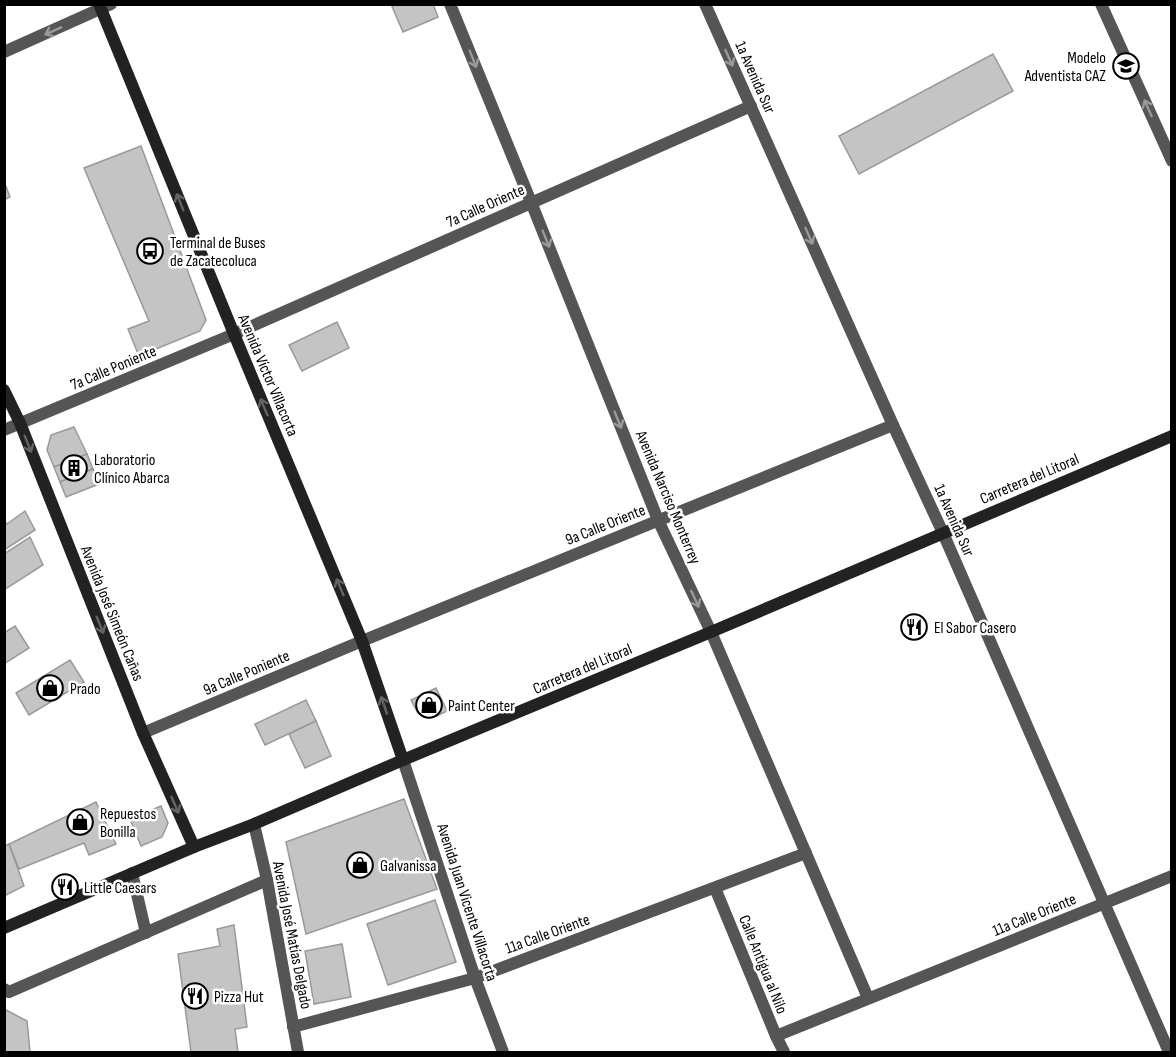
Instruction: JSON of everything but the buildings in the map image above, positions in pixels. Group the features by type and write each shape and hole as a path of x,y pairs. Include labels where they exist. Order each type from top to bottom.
{"main road":[{"name":"Avenida Víctor Villacorta","path":"103,6 234,334 362,641 403,760"},
{"name":"Avenida José Simeón Cañas","path":"4,390 20,423 143,733 194,847"},
{"name":"Carretera del Litoral","path":"4,928 711,633 1172,436"}],"street":[{"name":"Avenida Narciso Monterrey","path":"450,4 658,520 711,633 868,998"},
{"name":"1a Avenida Sur","path":"705,4 943,533 1169,1053"},
{"path":"1101,4 1172,161"},
{"path":"4,52 103,6"},
{"name":"7a Calle Oriente","path":"234,334 751,106"},
{"name":"7a Calle Poniente","path":"4,430 234,334"},
{"name":"9a Calle Oriente","path":"362,641 893,425"},
{"name":"9a Calle Poniente","path":"143,733 362,641"},
{"name":"Avenida Juan Vicente Villacorta","path":"403,760 475,978 503,1053"},
{"name":"Avenida José Matías Delgado","path":"254,824 267,880 298,1053"},
{"name":"11a Calle Oriente","path":"293,1027 475,978 806,853"},
{"path":"132,873 146,933"},
{"name":"11a Calle Oriente","path":"776,1036 1172,876"},
{"path":"4,989 9,992 267,880"},
{"name":"Calle Antigua al Nilo","path":"715,888 784,1053"}],"place":[{"name":"Modelo Adventista CAZ","path":"1126,66"},
{"name":"Terminal de Buses de Zacatecoluca","path":"150,251"},
{"name":"Laboratorio Clínico Abarca","path":"74,468"},
{"name":"El Sabor Casero","path":"914,627"},
{"name":"Prado","path":"50,688"},
{"name":"Paint Center","path":"429,705"},
{"name":"Repuestos Bonilla","path":"80,822"},
{"name":"Galvanissa","path":"360,865"},
{"name":"Little Caesars","path":"65,887"},
{"name":"Pizza Hut","path":"195,996"}]}
